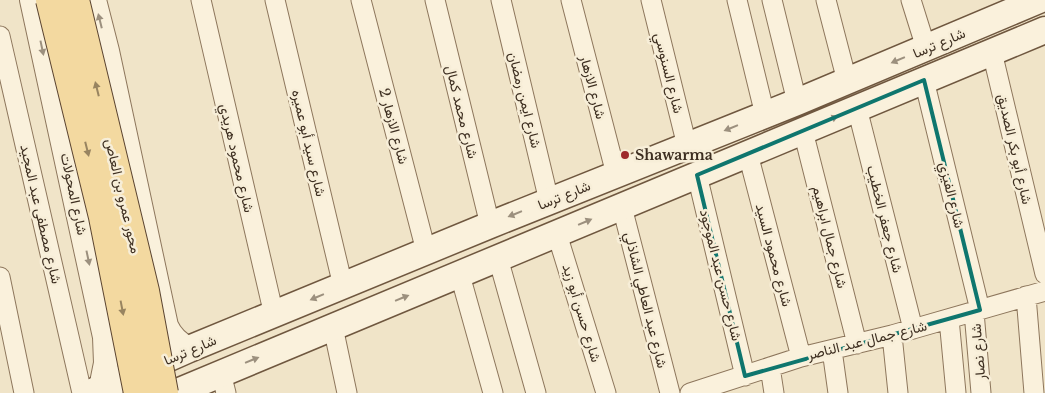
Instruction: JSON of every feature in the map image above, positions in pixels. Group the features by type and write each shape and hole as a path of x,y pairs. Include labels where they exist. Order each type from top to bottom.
{"main road":[{"name":"محور عمرو بن العاص","path":"50,0 103,217 138,393"},
{"name":"محور عمرو بن العاص","path":"75,0 145,291 164,393"},
{"name":"شارع ترسا","path":"91,391 490,224 765,115 926,48 1004,8 1039,0"},
{"name":"شارع ترسا","path":"185,391 224,383 333,327 1045,30"}],"street":[{"name":"شارع المحولات","path":"32,0 105,337 106,363 91,391"},
{"path":"94,0 107,51 165,319 172,338 189,349"},
{"name":"شارع محمود هريدي","path":"201,0 274,315"},
{"name":"شارع سيد أبو عميره","path":"275,0 343,286"},
{"name":"شارع الازهار 2","path":"361,0 426,251"},
{"name":"شارع محمد كمال","path":"434,0 490,224"},
{"name":"شارع ايمن رمضان","path":"500,0 549,201"},
{"name":"شارع الازهار","path":"571,0 616,174"},
{"name":"شارع السنوسي","path":"651,0 687,146"},
{"path":"737,0 765,115"},
{"path":"772,0 797,102"},
{"path":"826,0 847,81"},
{"path":"911,0 926,48"},
{"name":"شارع مصطفى عبد المجيد","path":"0,36 91,391"},
{"name":"شارع أبو بكر الصديق","path":"992,52 1045,274"},
{"name":"شارع الفيزي","path":"924,80 977,311"},
{"name":"شارع جعفر الخطيب","path":"857,108 913,329"},
{"name":"شارع جمال ابراهيم","path":"803,131 857,344"},
{"name":"شارع محمود السيد","path":"748,154 801,357"},
{"name":"شارع حسن عبد الموجود","path":"696,175 745,376"},
{"name":"شارع عبد العاطي الشاذلي","path":"622,206 670,393"},
{"name":"شارع حسن أبو زيد","path":"557,234 606,393"},
{"path":"498,258 536,393"},
{"path":"460,275 492,393"},
{"path":"0,277 24,393"},
{"name":"شارع جمال عبد الناصر","path":"694,392 801,357 892,335 1045,291"},
{"path":"1026,296 1034,393"},
{"name":"شارع نصار","path":"977,311 981,393"},
{"path":"105,337 124,342 134,341 152,334 165,319"},
{"path":"949,319 956,393"},
{"path":"333,327 347,393"},
{"path":"892,335 898,393"},
{"path":"832,350 838,393"},
{"path":"770,367 774,393"}],"highlighted area":[{"path":"924,80 980,310 745,376 697,175"}],"place":[{"name":"Shawarma","path":"625,155"}]}
